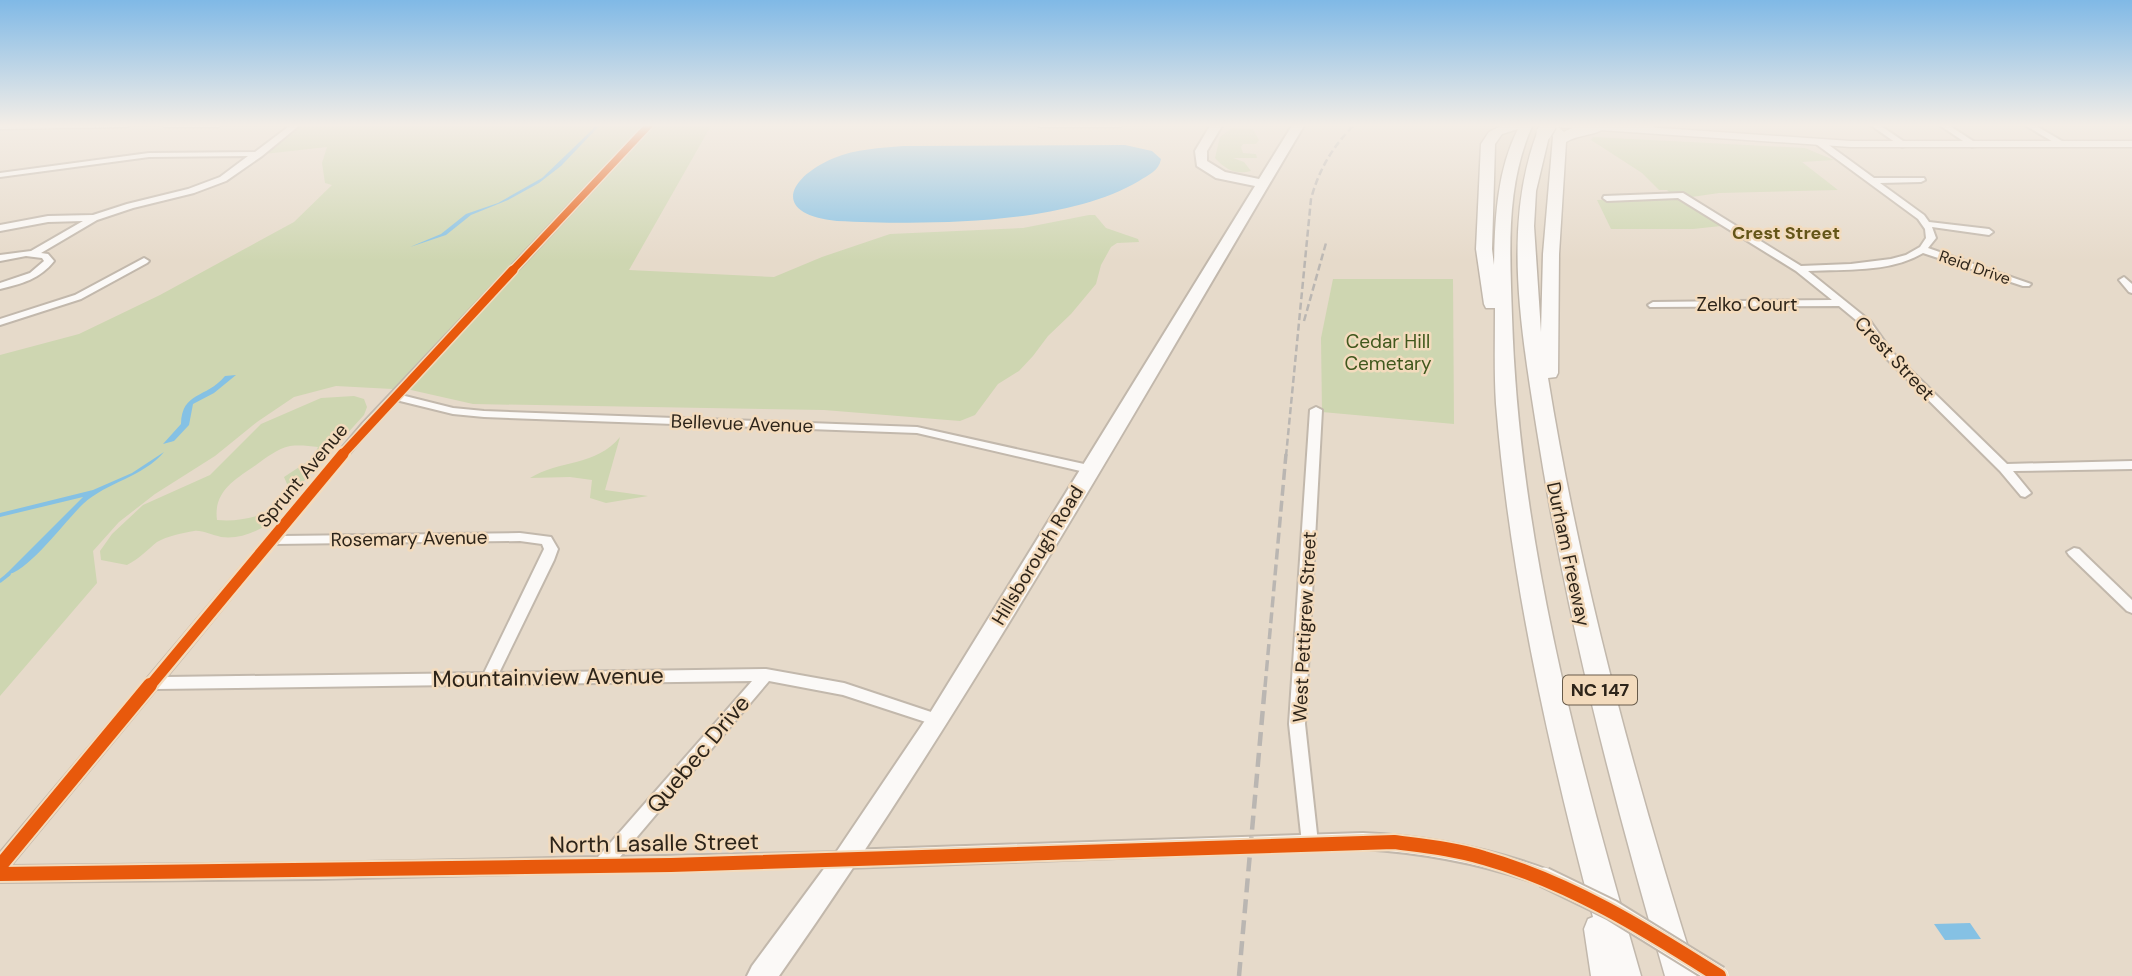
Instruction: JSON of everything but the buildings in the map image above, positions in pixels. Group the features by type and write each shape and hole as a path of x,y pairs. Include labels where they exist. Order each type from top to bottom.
{"highway":[{"path":"1487,170 1484,249 1506,403"},
{"name":"Durham Freeway","path":"1511,170 1502,258 1506,403 1517,499 1532,598 1579,799 1625,976"},
{"name":"Durham Freeway","path":"1533,170 1527,247 1531,326 1552,474 1589,646 1627,795 1681,976"},
{"path":"1542,399 1549,378 1549,306 1557,170"},
{"path":"1579,799 1607,976"}],"main road":[{"path":"1209,170 1226,177 1262,183"},
{"name":"Hillsborough Road","path":"762,976 846,859 938,720 1270,170"}],"street":[{"path":"0,175 41,170"},
{"path":"0,258 34,253 94,218 206,187 239,170"},
{"name":"Sprunt Avenue","path":"0,866 393,396 607,170"},
{"path":"1799,269 1887,263 1909,258 1924,250 1931,238 1926,224 1911,209 1856,170"},
{"path":"1871,181 1921,180"},
{"name":"Crest Street","path":"1606,198 1680,195 1799,269 1866,323 1888,354 2004,468 2025,493"},
{"path":"0,228 48,219 94,218"},
{"path":"1926,224 1989,232"},
{"name":"Reid Drive","path":"1924,250 2025,284"},
{"path":"0,286 22,280 44,268 48,258 34,253"},
{"path":"0,322 78,297 144,261"},
{"path":"2124,280 2132,290"},
{"name":"Zelko Court","path":"1653,305 1841,303"},
{"name":"Bellevue Avenue","path":"393,396 453,411 484,414 916,430 1089,469"},
{"name":"West Pettigrew Street","path":"1310,843 1297,724 1316,410"},
{"path":"2004,468 2132,465"},
{"name":"Rosemary Avenue","path":"271,540 520,537 546,540 551,548 547,560 489,678"},
{"path":"2074,552 2132,608"},
{"name":"Mountainview Avenue","path":"152,683 766,675 844,689 938,720"},
{"name":"Quebec Drive","path":"603,864 766,675"},
{"name":"North Lasalle Street","path":"0,874 846,859 1363,841 1418,843 1490,859 1544,877 1612,909 1719,976"}],"green space":[{"path":"323,170 686,170 629,270 774,277 890,234 1023,228 1089,215 1095,215 1106,228 1138,239 1139,242 1117,243 1111,247 1101,265 1096,284 1071,314 1048,336 1019,371 998,384 975,415 960,421 824,410 473,404 411,390 336,386 294,397 119,522 93,551 97,583 0,696 0,355 79,334 160,295 294,222 332,185 325,183"},
{"path":"1232,170 1250,170 1251,171 1241,172"},
{"path":"1637,170 1812,170 1838,190 1719,193 1678,199 1721,226 1693,229 1611,229 1597,200 1674,197 1667,190 1659,190"},
{"name":"Cedar Hill Cemetary","path":"1333,279 1453,279 1454,424 1322,412 1321,338"},
{"path":"354,396 364,399 367,407 364,415 303,482 287,484 284,477 313,458 318,447 290,446 281,449 241,475 222,494 217,520 248,518 279,508 280,514 267,524 237,537 221,537 197,531 170,536 157,542 127,565 101,560 100,551 112,534 143,505 210,475 261,424 321,398"},
{"path":"620,437 605,490 648,496 606,503 590,498 592,480 570,477 530,478 600,453"}],"water":[{"path":"551,170 556,170 539,183 508,200 471,215 446,235 410,247 441,234 466,214 498,203 542,178"},
{"path":"813,170 1155,170 1108,196 1072,207 992,219 910,223 837,221 803,212 795,204 793,195 805,176"},
{"path":"236,375 214,393 193,404 189,425 174,441 163,444 181,424 182,413 190,400 210,389 225,376"},
{"path":"164,452 146,468 93,496 24,566 5,575 83,497 0,517 0,513 93,490 132,473"},
{"path":"1970,923 1981,939 1945,940 1934,924"}],"waterway":[{"path":"0,581 9,574"}],"railway":[{"path":"1286,456 1311,199 1322,170"},
{"path":"1304,321 1326,243"},
{"path":"1265,687 1286,454"},
{"path":"1239,976 1265,685"}],"cycle path":[{"path":"0,866 367,425 607,170"},
{"path":"0,874 671,865 1394,842 1483,857 1525,871 1604,907 1719,976"}],"district":[{"name":"Crest Street","path":"1786,233"}]}
